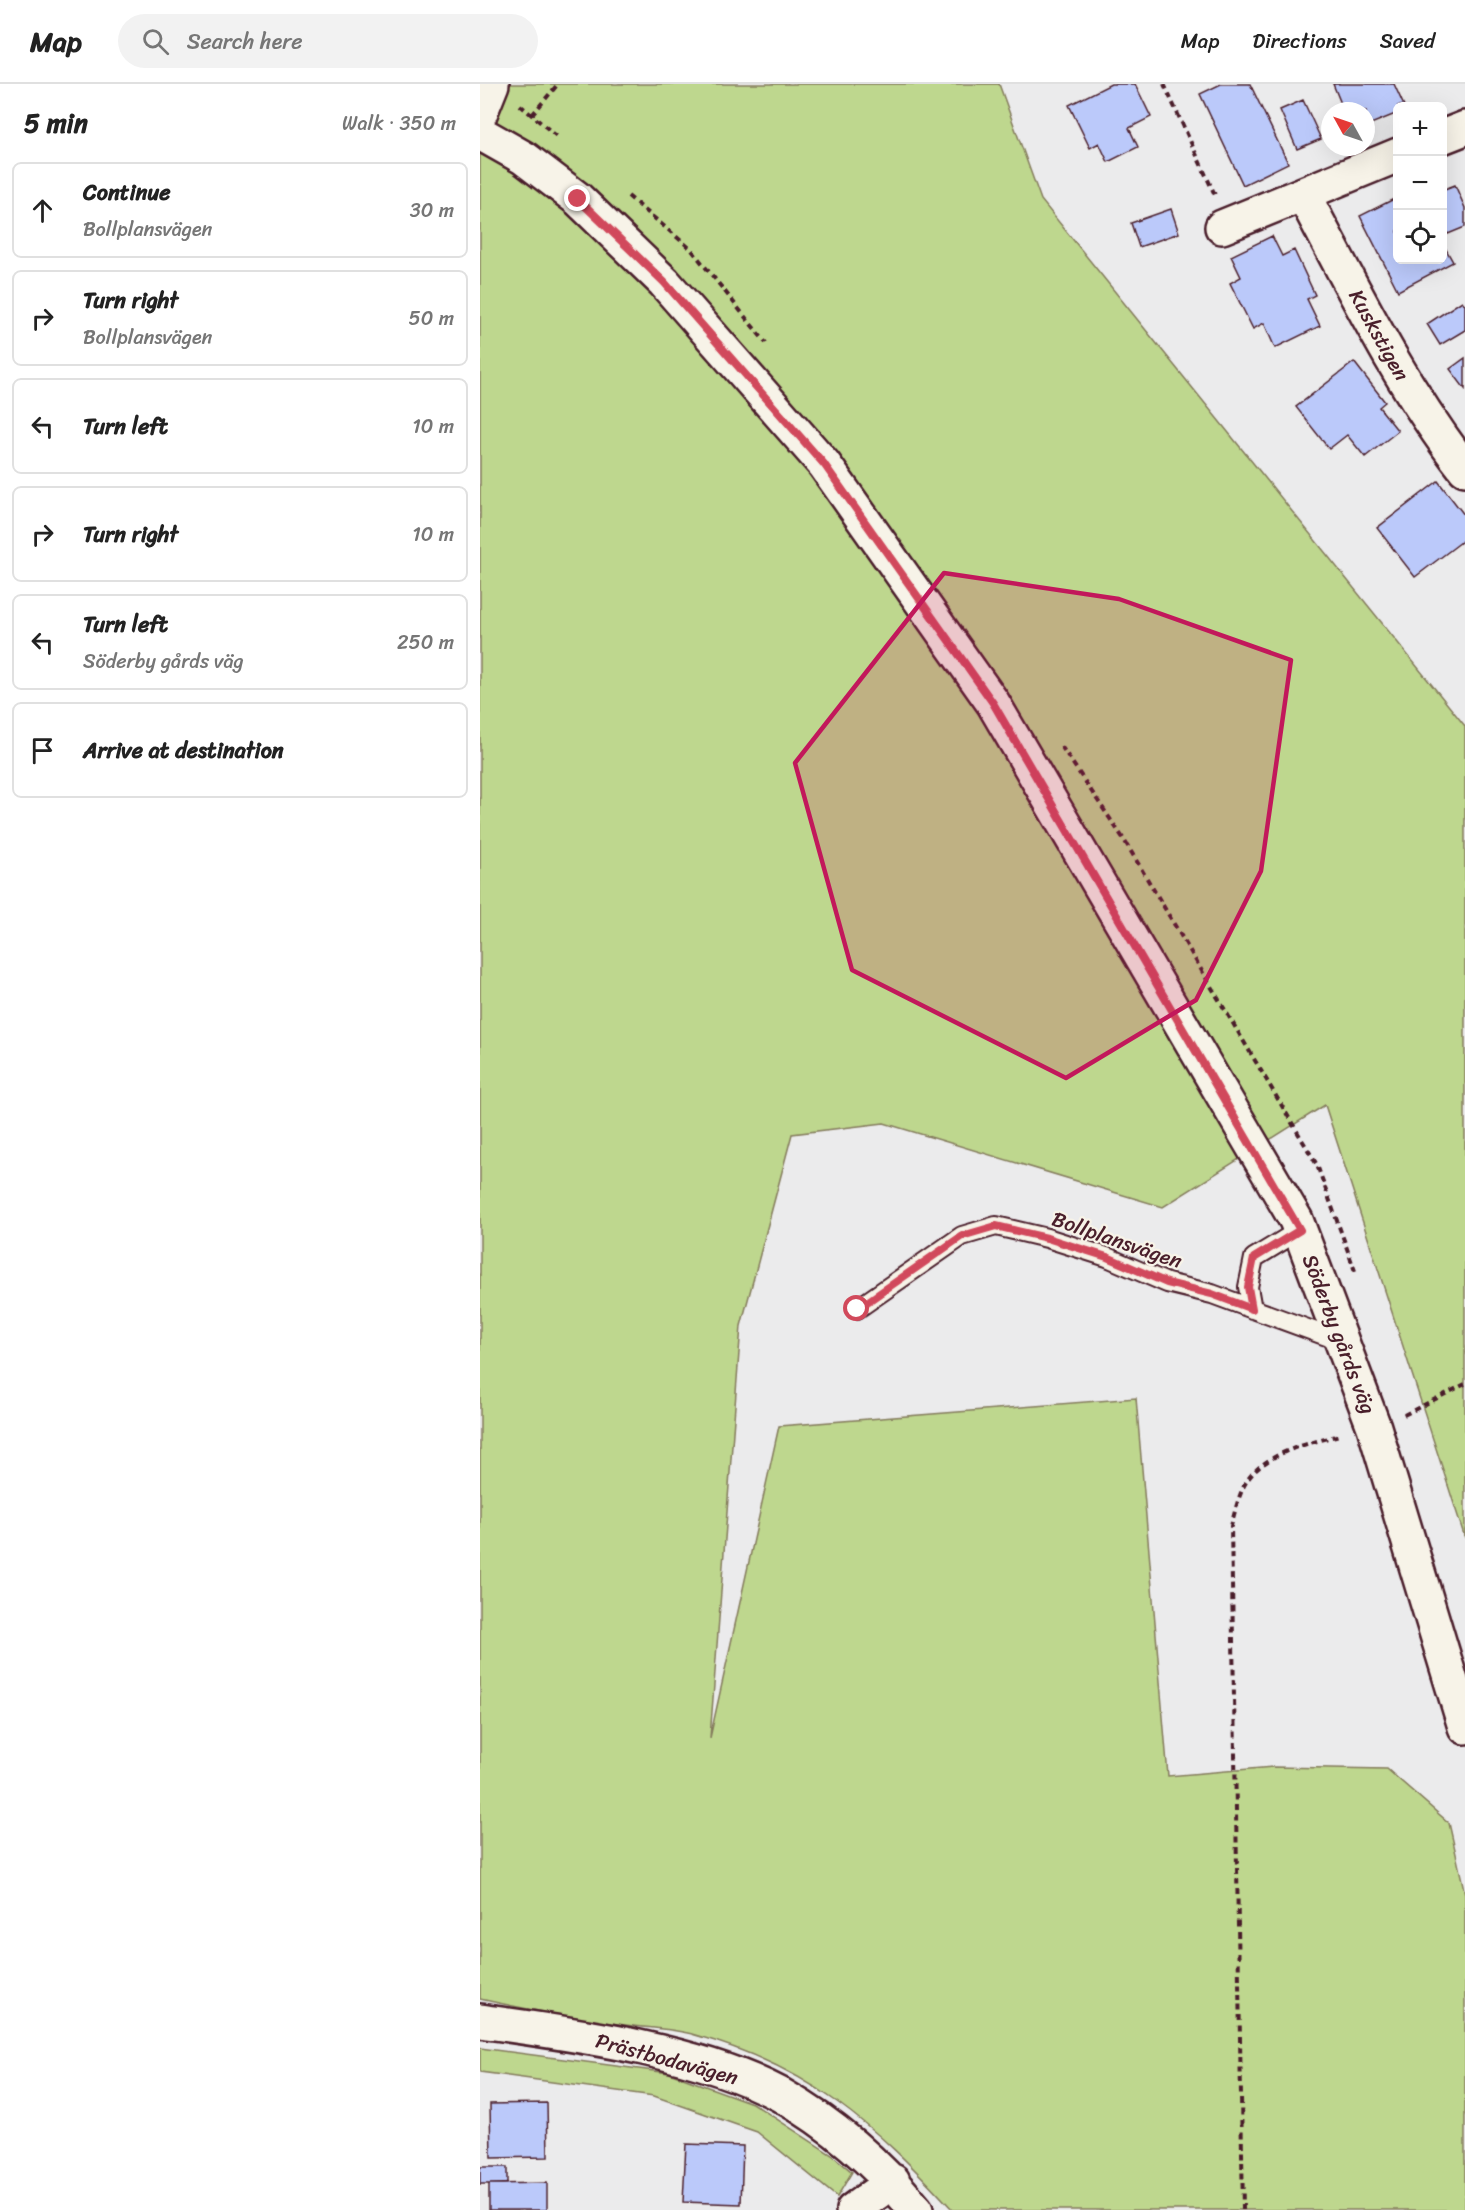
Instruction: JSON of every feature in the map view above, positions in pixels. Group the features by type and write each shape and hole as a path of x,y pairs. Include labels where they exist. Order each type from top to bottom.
{"main road":[{"path":"480,114 492,84"},
{"path":"1447,135 1465,128"},
{"name":"Söderby gårds väg","path":"480,133 524,158 578,199 664,282 824,464 993,703 1300,1230 1374,1427 1465,1727"},
{"path":"1229,224 1396,156"},
{"name":"Kuskstigen","path":"1303,194 1371,324 1432,426 1465,470"},
{"name":"Prästbodavägen","path":"480,2021 562,2033 673,2056 728,2072 781,2095 840,2135 893,2181 916,2210"},
{"path":"853,2210 893,2181"}],"lane":[{"name":"Bollplansvägen","path":"857,1309 962,1236 996,1226 1047,1238 1107,1257 1167,1283 1212,1294 1343,1342"},
{"path":"1252,1309 1248,1287 1254,1258 1300,1230"}],"path":[{"path":"532,115 558,84"},
{"path":"1164,84 1229,224"},
{"path":"1243,2210 1231,1526 1242,1488 1261,1465 1302,1445 1374,1427 1406,1414 1465,1384"}],"highlighted area":[{"path":"944,573 1119,599 1291,660 1261,871 1196,1000 1066,1078 852,970 795,763"}],"green space":[{"path":"480,84 999,84 1041,200 1465,726 1465,1538 1325,1105 1163,1207 884,1123 792,1134 741,1326 710,1738 779,1426 1136,1398 1168,1776 1273,1767 1387,1769 1449,1823 1465,1894 1465,2210 953,2210 896,2151 867,2125 838,2102 773,2064 736,2048 686,2033 584,2019 480,1999"},
{"path":"480,2048 669,2073 752,2103 832,2155 852,2172 837,2197 757,2132 654,2096 480,2072"}],"building":[{"path":"1111,84 1135,84 1151,117 1129,128 1138,147 1108,162 1099,143 1090,148 1069,105"},
{"path":"1221,84 1250,84 1288,163 1243,185 1200,94"},
{"path":"1333,84 1394,84 1402,102 1393,102 1393,115 1375,122 1375,102 1340,102"},
{"path":"1303,100 1321,139 1297,149 1280,110"},
{"path":"1455,185 1465,208 1465,227 1448,234 1447,232 1447,188"},
{"path":"1393,200 1393,264 1447,264 1447,251 1453,262 1398,291 1360,216"},
{"path":"1171,209 1179,233 1139,247 1131,223"},
{"path":"1272,236 1282,256 1294,250 1315,295 1307,299 1320,326 1275,348 1264,323 1253,329 1230,283 1241,277 1231,256"},
{"path":"1462,301 1465,305 1465,330 1440,345 1427,324"},
{"path":"1465,358 1465,389 1450,369"},
{"path":"1354,362 1385,402 1379,407 1398,431 1365,457 1347,435 1329,449 1296,407"},
{"path":"1438,481 1465,516 1465,539 1415,577 1377,528"},
{"path":"547,2103 548,2157 491,2158 490,2104"},
{"path":"686,2144 743,2146 741,2204 683,2202"},
{"path":"480,2167 507,2167 507,2184 480,2184"},
{"path":"547,2183 547,2210 489,2210 489,2184"}],"route":[{"path":"578,199 664,282 824,464 993,703 1300,1230 1254,1258 1248,1287 1252,1309 1212,1294 1167,1283 1107,1257 1047,1238 996,1226 962,1236 857,1309"}]}
